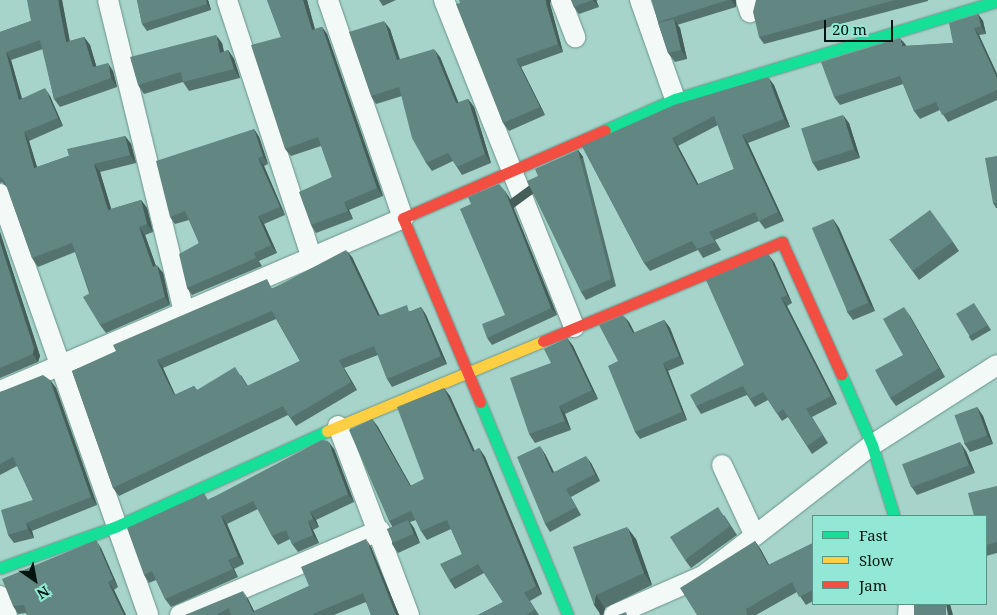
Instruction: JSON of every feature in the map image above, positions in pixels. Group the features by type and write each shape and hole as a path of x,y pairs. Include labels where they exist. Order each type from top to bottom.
{"street":[{"path":"108,0 184,311"},
{"path":"227,0 311,256"},
{"path":"328,0 403,218 467,376 568,615"},
{"path":"444,0 510,174 574,327"},
{"path":"561,0 575,37"},
{"path":"640,0 676,99"},
{"path":"0,391 63,366 311,256 510,174 676,99 997,1"},
{"path":"0,194 63,366 148,615"},
{"path":"0,568 117,526 338,426 467,376 574,327 782,242 872,445 894,515"},
{"path":"614,615 703,576 754,534 872,445 997,365"},
{"path":"338,426 380,530 409,615"},
{"path":"722,465 754,534"},
{"path":"180,615 380,530"},
{"path":"0,596 7,615"}],"building":[{"path":"27,0 58,0 66,42 84,37 93,67 108,63 111,78 54,99 40,40 6,52 19,100 45,88 58,118 24,132 34,168 69,156 67,149 125,136 130,155 94,164 108,210 141,200 147,224 139,227 153,267 157,265 165,297 100,325 83,297 90,293 72,243 32,258 5,182 0,177 0,32 31,21"},
{"path":"137,0 206,0 207,4 142,24"},
{"path":"267,0 303,0 312,30 322,27 377,188 344,202 348,211 311,225 299,192 332,177 318,137 285,149 251,45 281,37"},
{"path":"459,0 545,0 558,44 516,59 540,107 503,123 456,4 460,3"},
{"path":"571,0 592,0 574,7"},
{"path":"652,0 728,0 658,22"},
{"path":"756,0 895,0 759,37 753,12"},
{"path":"978,14 981,26 974,28 997,78 997,90 942,115 936,102 914,111 900,76 834,97 821,62 900,38 902,46 953,43 949,23"},
{"path":"674,19 681,50 668,53 658,23"},
{"path":"384,21 397,60 434,49 456,103 468,99 485,154 457,167 448,153 426,163 412,138 399,87 371,96 349,32"},
{"path":"216,35 220,53 228,50 234,69 183,82 181,72 138,85 130,57"},
{"path":"768,77 784,119 742,135 778,212 759,221 755,212 709,232 715,242 697,249 692,241 644,263 582,146 674,105","holes":["714,116 734,169 697,185 672,138"]},
{"path":"843,115 854,149 812,163 801,129"},
{"path":"254,129 263,156 258,158 280,207 258,216 271,245 254,253 256,258 187,288 179,254 199,243 185,211 170,217 156,161"},
{"path":"578,150 611,279 581,292 527,181 538,176 535,169"},
{"path":"997,156 997,203 993,203 985,158"},
{"path":"499,184 505,191 551,308 487,338 482,324 505,315 460,209 471,204 468,197"},
{"path":"930,210 953,242 912,271 890,239"},
{"path":"833,219 869,303 847,312 812,228"},
{"path":"0,242 34,348 33,354 0,368"},
{"path":"346,250 378,316 407,305 409,312 421,307 441,356 387,379 374,346 339,360 351,382 290,418 283,406 113,488 72,371 116,351 113,345 267,279 272,289","holes":["272,311 300,361 247,386 235,367 197,390 194,386 174,395 157,360"]},
{"path":"768,254 787,295 781,298 831,396 806,409 823,435 807,446 783,409 777,414 763,392 750,399 743,386 696,406 690,395 744,365 706,280"},
{"path":"974,303 987,325 969,336 956,314"},
{"path":"904,307 939,368 890,398 875,370 903,355 883,319"},
{"path":"623,315 633,333 664,320 679,356 663,363 682,412 635,432 608,366 618,361 599,325"},
{"path":"567,338 592,390 559,406 565,421 529,434 510,378 551,363 544,349"},
{"path":"43,375 50,380 91,497 26,523 28,529 8,535 1,510 33,500 13,457 0,464 0,392"},
{"path":"444,388 473,452 479,448 536,586 524,593 535,609 527,615 478,615 503,602 478,564 449,580 440,564 462,554 447,520 421,531 411,511 389,521 349,430 372,419 410,486 424,479 397,407"},
{"path":"977,407 987,435 965,443 954,415"},
{"path":"322,440 328,441 348,494 310,512 313,519 308,521 313,535 292,544 286,530 272,536 253,501 221,516 238,556 228,560 233,569 165,599 152,571 144,575 127,528 204,493 208,500"},
{"path":"960,442 969,465 911,488 902,464"},
{"path":"540,446 552,473 586,456 595,474 566,489 576,507 545,524 517,457"},
{"path":"997,486 997,542 987,545 987,515 974,515 968,493"},
{"path":"718,507 730,526 685,560 670,537"},
{"path":"408,520 414,534 393,543 387,529"},
{"path":"627,527 644,573 596,595 594,605 573,547"},
{"path":"366,539 396,615 371,615 363,593 314,615 231,615 229,608 216,615 185,615 243,591 253,612 309,586 301,567"},
{"path":"96,540 113,579 108,582 124,615 27,615 24,605 13,606 2,579"},
{"path":"755,541 768,565 812,543 812,590 799,597 792,582 746,609 747,615 697,615 680,588"},
{"path":"914,605 946,605 946,615 914,615"}],"traffic: fast":[{"path":"605,130 675,99 997,1"},
{"path":"841,374 872,445 894,515"},
{"path":"480,402 568,615"},
{"path":"0,568 117,526 327,431"}],"traffic: slow":[{"path":"327,431 543,341"}],"traffic: jam":[{"path":"480,402 403,218 605,130"},
{"path":"543,341 782,242 841,374"}]}
